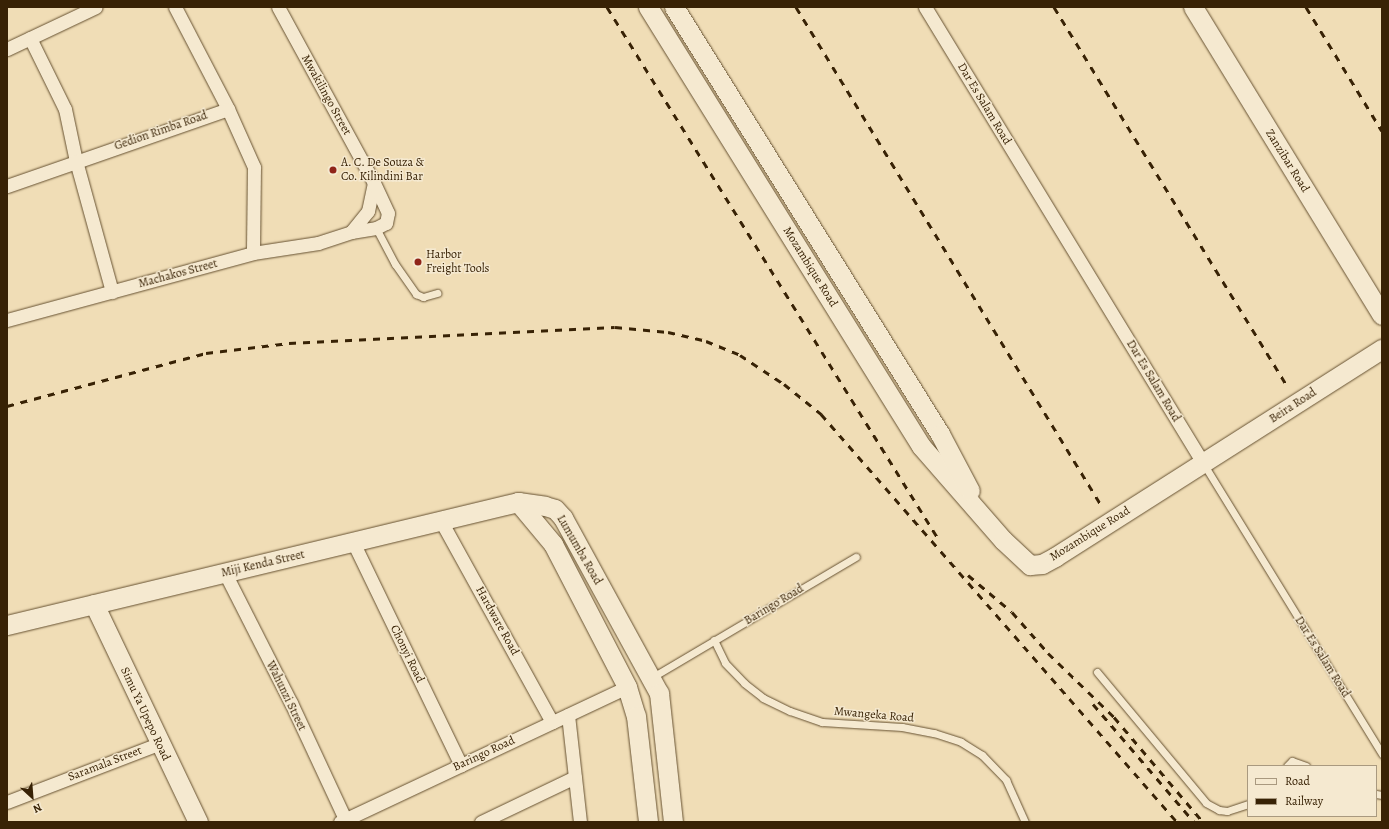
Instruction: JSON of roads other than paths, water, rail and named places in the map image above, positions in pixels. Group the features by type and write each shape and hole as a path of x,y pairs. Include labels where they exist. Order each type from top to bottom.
{"street":[{"path":"7,49 96,7"},
{"path":"175,7 228,109 254,167 252,198 253,253"},
{"name":"Mwakilingo Street","path":"278,7 374,183 388,217 384,225 376,228"},
{"name":"Mozambique Road","path":"648,7 922,446 1025,562 1030,565 1042,564 1203,463"},
{"name":"Mozambique Road","path":"674,7 940,434 985,518"},
{"name":"Dar Es Salam Road","path":"925,7 1203,463"},
{"name":"Zanzibar Road","path":"1193,7 1382,315"},
{"path":"30,38 65,109 76,161 112,292"},
{"name":"Gedion Rimba Road","path":"7,186 228,109"},
{"path":"350,232 368,211 374,183"},
{"name":"Machakos Street","path":"7,320 253,253 318,243 350,232 376,228"},
{"name":"Beira Road","path":"1203,463 1382,349"},
{"name":"Miji Kenda Street","path":"7,625 518,502"},
{"name":"Lumumba Road","path":"518,502 554,509 563,518 659,693 673,822"},
{"name":"Lumumba Road","path":"518,502 545,530 575,583 627,687 636,716 648,822"},
{"name":"Hardware Road","path":"441,521 552,722"},
{"name":"Chonyi Road","path":"354,542 462,765"},
{"name":"Wahunzi Street","path":"225,573 343,821"},
{"path":"575,583 593,573"},
{"name":"Simu Ya Upepo Road","path":"94,604 158,744 198,822"},
{"name":"Baringo Road","path":"343,821 627,687"},
{"path":"568,714 580,822"},
{"name":"Saramala Street","path":"7,802 158,744"},
{"path":"481,822 575,776"}],"lane":[{"path":"376,228 394,264 416,294 423,298 437,293"},
{"name":"Dar Es Salam Road","path":"1203,463 1382,754"},
{"name":"Baringo Road","path":"651,678 856,557"},
{"name":"Mwangeka Road","path":"714,640 725,663 763,698 790,711 822,722 902,727 934,733 961,742 982,755 1006,780 1025,819"},
{"path":"1096,672 1206,803 1219,810 1227,811 1247,804"},
{"path":"1288,765 1292,761 1303,765"}],"railway":[{"path":"607,7 939,540"},
{"path":"796,7 1101,505"},
{"path":"1054,7 1287,386"},
{"path":"1306,7 1382,131"},
{"path":"7,406 206,353 289,343 615,327 668,332 706,341 740,355 784,384 821,414 1177,822"},
{"path":"968,575 1012,612 1048,653 1114,717 1203,822"},
{"path":"1093,704 1194,822"}],"place":[{"name":"A. C. De Souza & Co. Kilindini Bar","path":"333,170"},
{"name":"Harbor Freight Tools","path":"418,262"}]}
